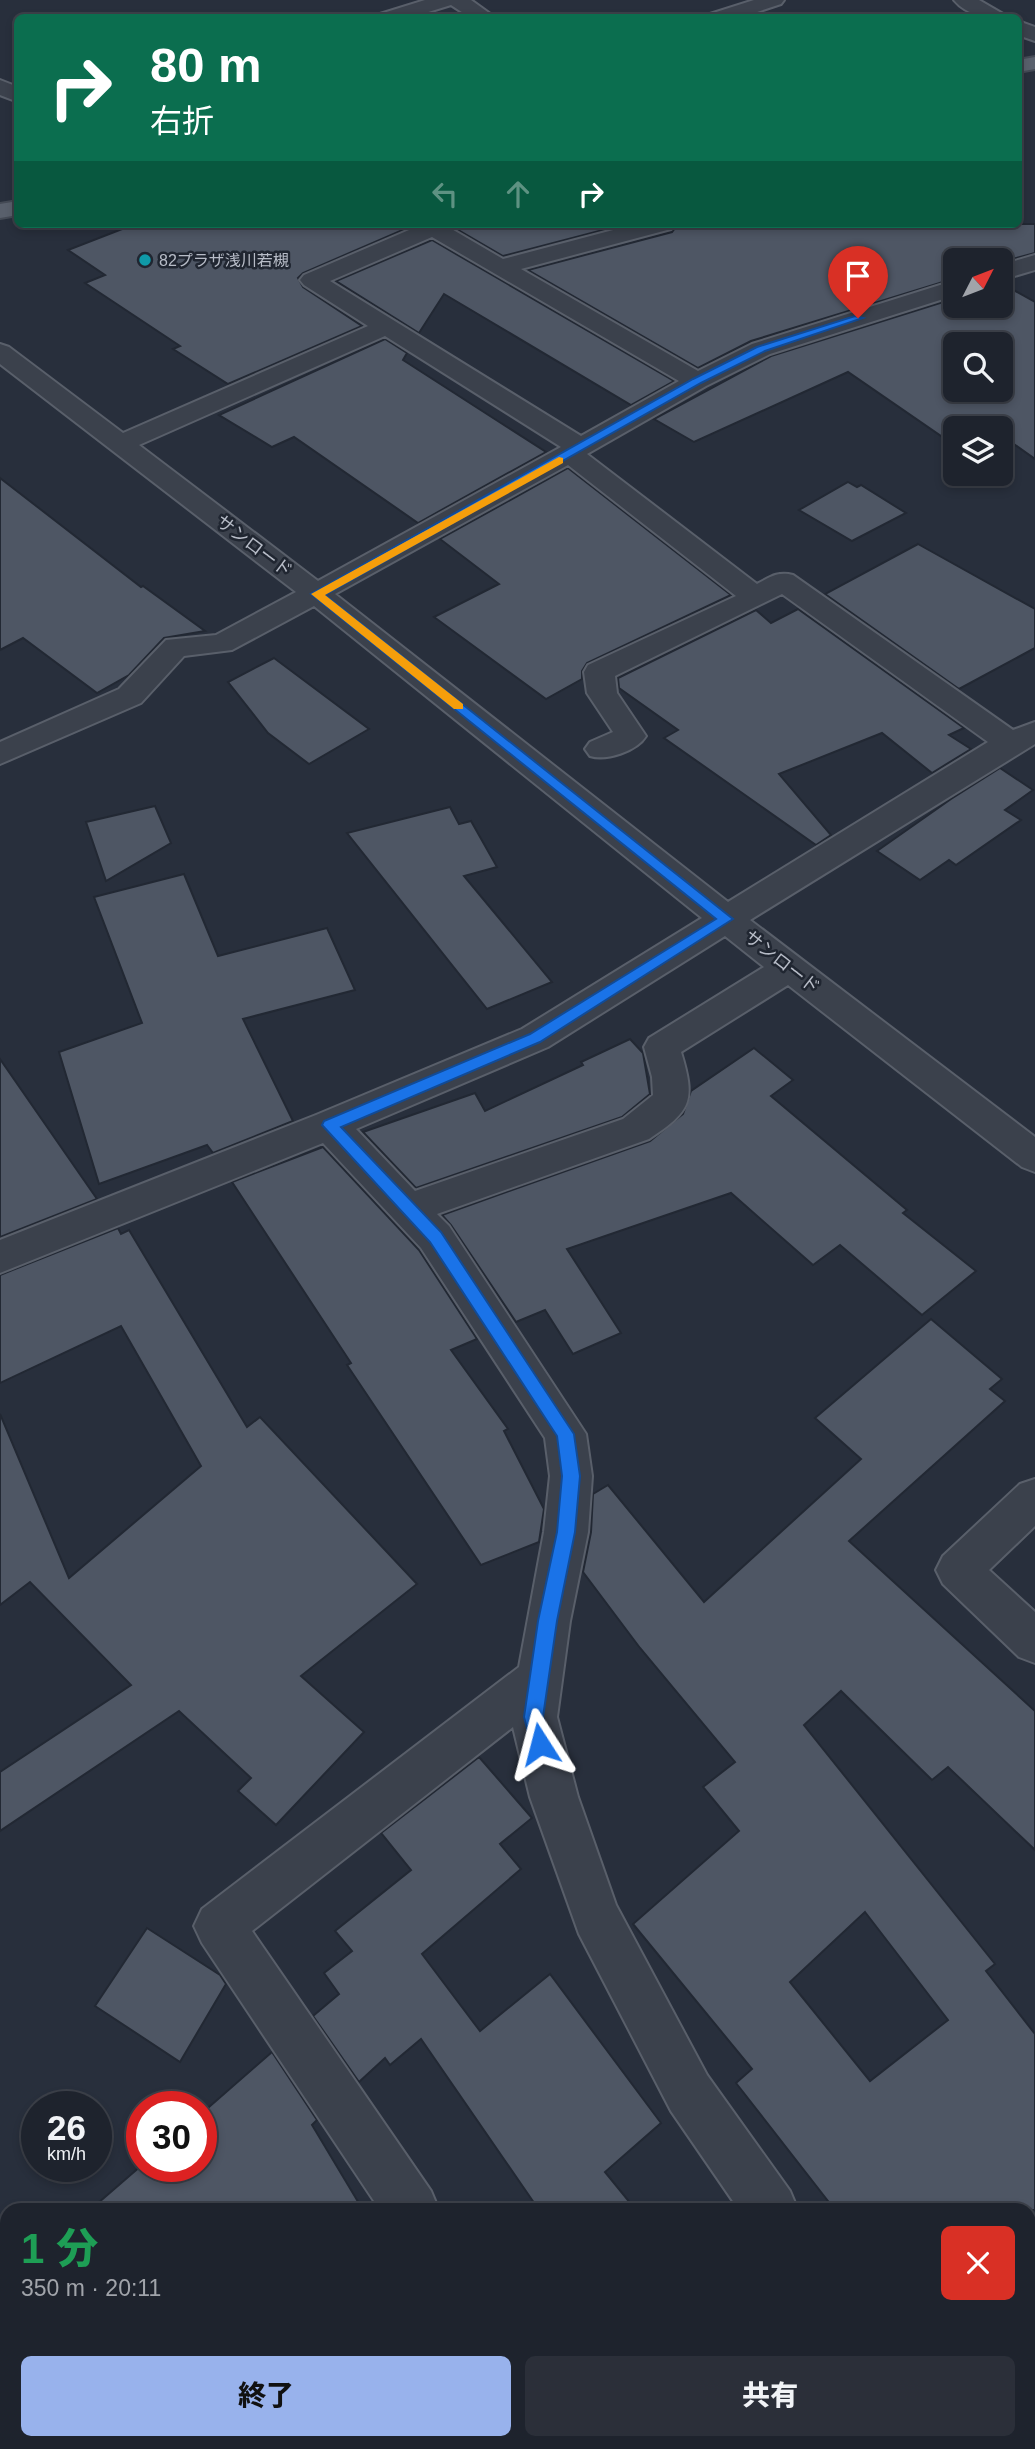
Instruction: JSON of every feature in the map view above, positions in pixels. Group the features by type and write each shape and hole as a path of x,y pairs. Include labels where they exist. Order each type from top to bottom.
{"street":[{"path":"400,14 446,0"},
{"path":"457,0 480,14"},
{"path":"730,14 774,0"},
{"path":"964,0 992,14"},
{"path":"425,228 312,280 576,451 756,597"},
{"path":"432,228 697,381"},
{"path":"500,267 648,228"},
{"path":"1013,268 1035,262"},
{"path":"0,754 130,696 176,647 222,644 576,451 697,381 761,349 943,291"},
{"path":"120,444 386,327"},
{"name":"サンロード","path":"0,352 317,594 726,919 1035,1157"},
{"path":"0,1257 330,1125 535,1038 1023,738 783,581 756,597 599,672 602,693 631,736 601,749"},
{"path":"408,1209 635,1129 666,1109 674,1092 662,1047 789,968"},
{"path":"330,1125 435,1237 565,1434 571,1476 566,1532 534,1717 554,1797 596,1917 689,2093 766,2203"},
{"path":"1035,1498 958,1570 1035,1642"},
{"path":"407,2203 219,1926 539,1679"}],"building":[{"path":"1022,224 1035,224 1035,253 1013,259 1013,248 943,248 943,282 751,341 698,368 528,270 672,232 675,228 1022,228"},
{"path":"125,228 407,228 303,273 298,278 303,287 362,326 228,384 173,349 180,346 85,283 105,275 68,250"},
{"path":"455,228 611,228 503,256"},
{"path":"432,240 674,381 631,405 444,294 419,333 336,281"},
{"path":"1013,290 1035,302 1035,459 1013,443 1013,416 943,416 943,437 848,372 694,442 654,419 771,356 943,302 943,318 1013,318"},
{"path":"385,339 407,353 403,360 546,452 418,523 294,437 272,447 219,415"},
{"path":"568,468 731,595 587,663 582,671 582,679 546,699 434,617 499,584 440,539"},
{"path":"0,478 141,587 205,631 164,638 129,675 97,693 23,638 0,650"},
{"path":"848,482 857,487 861,485 906,513 852,541 799,510"},
{"path":"918,544 1035,609 1035,648 959,689 825,594"},
{"path":"798,609 964,728 949,735 971,749 932,773 882,733 779,774 831,835 816,845 664,738 678,730 619,688 618,678 756,610 771,623"},
{"path":"274,658 369,729 309,764 268,733 228,682"},
{"path":"1000,768 1033,790 1005,810 1021,820 956,865 949,860 920,880 877,851 951,799"},
{"path":"155,806 171,843 106,881 86,822"},
{"path":"450,807 459,824 471,821 497,867 464,876 552,982 487,1009 347,833"},
{"path":"184,874 218,956 327,928 355,990 243,1019 293,1121 213,1153 207,1145 99,1184 59,1052 142,1023 94,897"},
{"path":"630,1039 643,1053 650,1094 622,1117 416,1188 363,1132 475,1093 485,1111 583,1065 581,1062"},
{"path":"754,1048 793,1080 771,1096 907,1210 903,1213 976,1271 922,1315 840,1245 813,1265 731,1193 567,1249 621,1333 573,1354 545,1310 516,1322 442,1215 650,1141 683,1114 691,1091"},
{"path":"0,1059 97,1199 0,1237"},
{"path":"323,1147 419,1250 477,1339 451,1350 508,1429 504,1431 544,1509 539,1542 481,1565 347,1365 351,1363 232,1182"},
{"path":"118,1228 121,1234 129,1230 247,1427 260,1417 417,1584 301,1676 364,1732 276,1825 238,1791 251,1778 179,1711 0,1831 0,1772 131,1685 30,1582 0,1605 0,1414 69,1578 201,1466 121,1326 0,1383 0,1275"},
{"path":"931,1319 1002,1379 990,1389 1005,1401 849,1541 1035,1711 1035,1850 948,1767 932,1780 841,1691 804,1725 995,1964 986,1971 1035,2034 1035,2203 830,2203 736,2083 752,2069 633,1924 739,1831 703,1787 735,1762 640,1648 583,1572 591,1532 593,1494 608,1485 704,1602 861,1459 815,1418","holes":["865,1912 948,2020 870,2081 790,1982"]},
{"path":"479,1757 532,1818 500,1844 521,1869 422,1954 480,2031 550,1974 661,2123 605,2172 630,2203 534,2203 421,2039 390,2065 385,2058 359,2082 313,2016 339,1994 324,1973 352,1951 335,1931 411,1870 381,1833"},
{"path":"147,1928 220,1975 226,1984 180,2062 95,2006"},
{"path":"272,2052 317,2120 312,2125 359,2203 98,2203 126,2179 126,2182 217,2182 217,2100"}],"slow traffic":[{"path":"458,707 317,594 559,460"}],"place":[{"name":"82プラザ浅川若槻","path":"145,260"}],"route":[{"path":"540,1744 534,1717 548,1621 566,1532 571,1476 565,1434 435,1237 330,1125 535,1038 726,919 317,594 697,381 761,349 858,318"}]}
